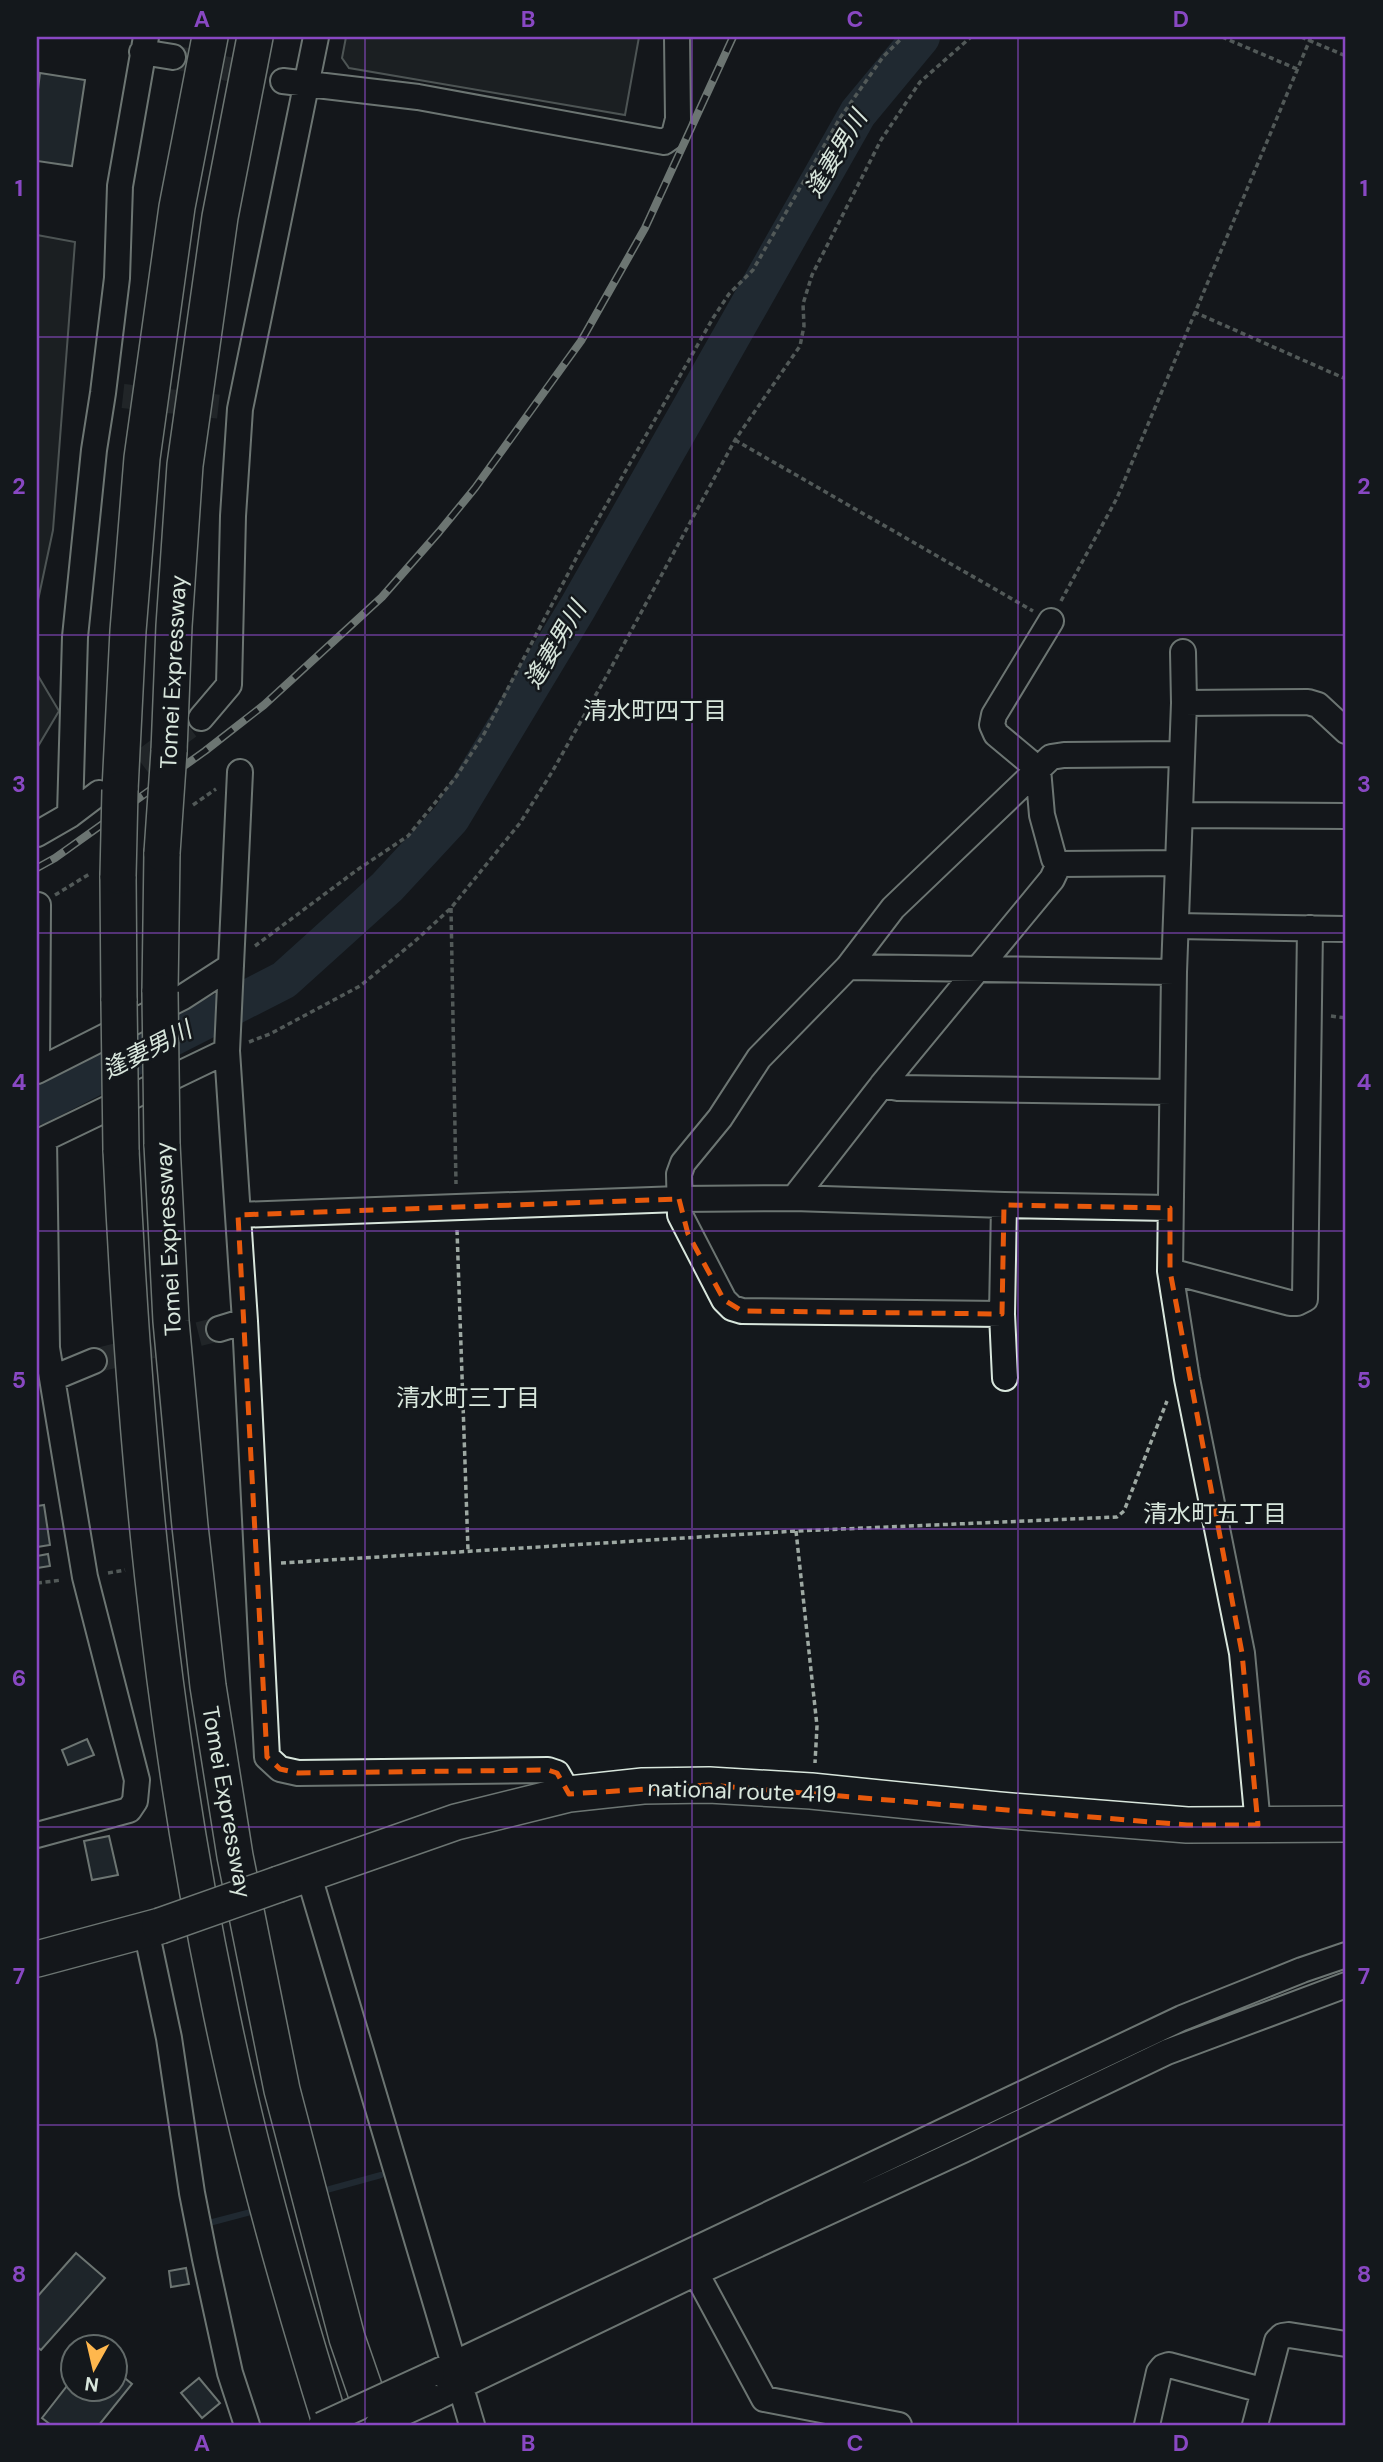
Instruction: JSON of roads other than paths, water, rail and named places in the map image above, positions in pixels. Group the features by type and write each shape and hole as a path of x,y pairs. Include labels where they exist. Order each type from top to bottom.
{"highway":[{"name":"Tomei Expressway","path":"211,37 177,206 142,458 128,631 109,792 118,876 121,1150 129,1327 167,1691 217,1996 269,2218 331,2425"},
{"name":"Tomei Expressway","path":"256,37 220,217 185,465 162,853 162,1144 171,1321 190,1526 208,1686 235,1856 282,2090 346,2339 377,2425"},
{"name":"national route 419","path":"37,1959 153,1928 456,1822 569,1794 643,1786 683,1785 811,1791 1186,1825 1346,1824"}],"street":[{"path":"201,718 229,685 235,409 294,83 316,37"},
{"path":"294,83 418,97 664,142 674,135 678,119 677,37"},
{"path":"70,815 75,637 93,450 113,395 120,186 144,45 173,57"},
{"path":"1051,621 994,715 992,725 996,734 1038,769 1042,815 1054,859 1059,864 1178,863"},
{"path":"1183,652 1184,702 1174,972 1170,1271 1187,1380 1242,1653 1258,1825"},
{"path":"1184,702 1308,702 1318,705 1346,731"},
{"path":"1002,1314 742,1311 732,1308 724,1300 680,1215 678,1174 683,1163 720,1118 759,1058 848,967 893,908 1051,757 1181,754"},
{"path":"240,772 228,1046 267,1757 280,1769 298,1773 548,1770 556,1773 569,1794"},
{"path":"37,834 109,792"},
{"path":"1180,815 1346,816"},
{"path":"794,1198 882,1085 1052,879 1059,864"},
{"path":"38,905 37,1071 232,973"},
{"path":"1177,926 1346,929"},
{"path":"1170,1271 1290,1303 1305,1299 1310,928"},
{"path":"848,967 1174,972"},
{"path":"37,1835 129,1810 135,1801 137,1780 85,1577 47,1348 44,1139 228,1046"},
{"path":"882,1085 912,1088 1172,1092"},
{"path":"238,1215 679,1199 794,1198 1170,1208"},
{"path":"1004,1205 1002,1314 1005,1378"},
{"path":"219,1329 245,1321"},
{"path":"53,1378 94,1361"},
{"path":"294,1880 472,2425"},
{"path":"153,1928 192,2193 230,2373 247,2425"},
{"path":"321,2425 434,2386 1182,2018 1346,1955"},
{"path":"457,2375 696,2273 1167,2052 1346,1985"},
{"path":"696,2273 764,2399 898,2425"},
{"path":"1255,2425 1262,2390 1277,2341 1282,2336 1346,2344"},
{"path":"1147,2425 1159,2372 1169,2365 1262,2390"},
{"path":"377,2425 434,2386"}],"waterway":[{"name":"逢妻男川","path":"37,1106 284,980 387,887 451,818 578,607 858,113 921,37"},
{"path":"319,2192 381,2175"},
{"path":"209,2223 258,2210"}],"tunnel":[{"path":"173,57 283,81"},
{"path":"123,396 230,408"},
{"path":"112,784 201,718"},
{"path":"94,1361 219,1329"}],"railway":[{"path":"37,868 205,751 264,705 382,597 439,532 475,488 581,341 645,228 733,37"}],"district":[{"name":"清水町四丁目","path":"655,711"},
{"name":"清水町三丁目","path":"468,1398"},
{"name":"清水町五丁目","path":"1215,1514"}]}
